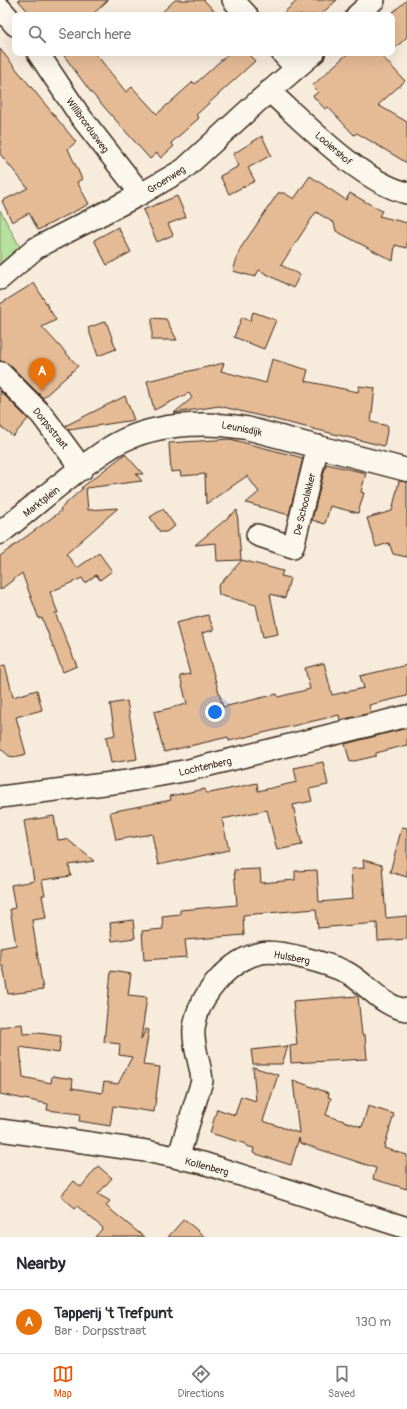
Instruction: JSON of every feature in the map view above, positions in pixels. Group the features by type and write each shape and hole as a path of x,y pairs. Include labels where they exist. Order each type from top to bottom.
{"street":[{"path":"233,0 244,12"},
{"path":"360,12 374,0"},
{"path":"0,8 12,22"},
{"name":"Willibrordusweg","path":"40,56 80,116 141,194"},
{"path":"285,56 296,68"},
{"name":"Groenweg","path":"0,278 36,248 141,194 184,169 269,91 310,56"},
{"name":"Looiershof","path":"269,91 350,163 382,184 407,193"},
{"name":"Dorpsstraat","path":"0,373 42,415 82,469"},
{"name":"Leunisdijk","path":"82,469 112,447 124,441 154,431 182,425 220,423 318,446 407,470"},
{"name":"De Schoolakker","path":"257,535 293,547 318,446"},
{"name":"Marktplein","path":"0,533 82,469"},
{"name":"Lochtenberg","path":"0,797 128,782 189,770 407,716"},
{"name":"Hulsberg","path":"178,1158 202,1081 194,1035 196,1018 212,986 226,972 237,964 248,957 262,952 280,953 329,966 347,972 385,1002 407,1010"},
{"name":"Kollenberg","path":"0,1130 146,1151 202,1163 407,1228"}],"green space":[{"path":"0,210 22,251 0,270"}],"building":[{"path":"18,0 108,0 95,12 28,12"},
{"path":"175,0 204,0 215,12 162,12"},
{"path":"298,0 337,0 323,12 284,12"},
{"path":"407,0 407,37 395,48 395,12 393,12"},
{"path":"0,49 76,142 68,149 82,179 77,182 89,204 38,230 29,213 12,222 2,201 28,188 0,154"},
{"path":"64,56 97,56 126,92 132,87 157,114 193,82 195,84 226,56 250,56 255,61 196,115 199,118 171,143 174,146 161,158 157,153 150,159 90,91"},
{"path":"345,56 382,56 405,81 378,105 407,122 407,163 357,133 354,135 328,107 325,109 313,96 318,92 312,86"},
{"path":"262,136 271,155 248,168 255,181 229,194 220,176 239,166 233,154"},
{"path":"310,176 346,200 350,193 382,211 379,216 407,223 407,248 395,245 393,261 336,231 334,223 316,212 281,265 300,275 293,288 259,270 255,277 233,271 240,249 278,193 284,193 294,199"},
{"path":"177,196 186,217 168,224 173,235 157,242 143,210"},
{"path":"118,227 131,252 107,265 94,240"},
{"path":"34,283 56,320 42,327 78,366 43,398 9,364 0,361 0,304"},
{"path":"253,312 276,320 264,349 234,337 242,317 250,321"},
{"path":"152,318 166,319 177,340 152,340"},
{"path":"106,321 116,349 98,356 88,328"},
{"path":"272,359 308,370 305,381 358,392 359,386 375,388 371,422 388,426 384,446 219,406 174,413 192,398 189,393 154,410 147,381 224,363 221,371 266,383"},
{"path":"0,391 28,419 13,436 0,426"},
{"path":"125,396 134,420 69,430 65,426"},
{"path":"230,439 303,458 289,515 246,503 259,492 247,476 206,504 205,474 181,476 180,471 171,472 169,443"},
{"path":"125,454 143,474 136,474 142,481 86,488 88,510 118,508 66,554 77,568 99,553 112,571 100,580 96,575 85,583 82,578 50,592 58,613 55,613 77,666 63,672 42,618 39,619 22,573 0,590 0,556 61,511 60,509 83,488 81,488"},
{"path":"326,464 366,473 361,492 364,493 358,513 330,506 325,524 312,520"},
{"path":"399,481 407,482 407,557 393,554 389,543 376,547 367,518 392,511"},
{"path":"163,509 175,526 166,532 160,532 150,517"},
{"path":"237,510 241,560 217,561 216,543 195,545"},
{"path":"242,560 283,571 281,576 290,578 285,598 270,594 278,634 263,637 256,605 219,595 218,586"},
{"path":"208,615 214,630 202,633 223,707 277,694 278,697 310,689 305,668 324,663 332,695 364,688 360,676 407,665 407,696 369,705 371,713 340,720 339,715 229,741 228,737 164,752 154,712 187,704 180,676 190,674 176,623"},
{"path":"5,665 13,697 37,690 42,710 16,717 26,754 15,757 9,756 0,748 0,666"},
{"path":"127,701 137,759 111,763 106,737 115,735 110,704"},
{"path":"407,728 407,745 376,753 376,756 350,762 345,744"},
{"path":"323,762 328,785 309,789 312,801 293,805 302,845 277,850 267,810 222,819 229,850 158,865 152,834 116,840 110,812 171,800 170,796 205,789 206,793 210,793 257,783 258,791 297,782 294,768"},
{"path":"54,816 58,840 67,839 94,861 69,865 71,876 42,880 45,895 42,895 46,918 32,920 43,990 8,994 3,966 0,966 0,948 16,945 10,909 15,908 11,885 34,881 24,821"},
{"path":"402,827 407,828 407,877 390,872"},
{"path":"363,860 382,865 386,918 407,916 407,939 378,941 377,923 318,928 316,909 243,915 244,935 185,940 187,957 144,960 142,931 163,929 162,916 180,914 180,910 237,905 234,870 260,869 261,883 295,880 295,871 317,870 319,902 353,899 351,869 364,868"},
{"path":"133,920 135,938 112,941 110,923"},
{"path":"111,971 131,974 128,995 147,997 141,1039 146,1029 149,1030 143,1065 160,1067 154,1112 113,1106 110,1126 79,1121 80,1114 47,1110 48,1104 0,1094 0,1027 22,1024 23,1034 38,1033 61,1036 59,1053 20,1047 23,1077 51,1083 52,1076 73,1079 72,1088 102,1093 104,1082 118,1084 132,1057 119,1055 120,1044 104,1042"},
{"path":"358,996 362,1035 365,1035 367,1059 291,1063 290,1046 297,1045 293,1001"},
{"path":"288,1046 282,1064 253,1064 251,1050"},
{"path":"253,1067 278,1075 263,1121 299,1133 293,1080 329,1093 328,1097 331,1098 326,1115 362,1127 368,1106 394,1114 384,1148 407,1155 407,1189 373,1179 376,1168 300,1143 299,1138 291,1165 253,1153 254,1148 246,1146 246,1144 210,1133 217,1109 235,1115 241,1096 256,1101"},
{"path":"98,1166 112,1178 98,1194 110,1201 106,1206 144,1237 95,1237 103,1228 77,1206 75,1208 61,1196 74,1181 81,1187"},
{"path":"184,1219 205,1237 168,1237"}],"place":[{"name":"Tapperij 't Trefpunt","path":"42,391"}]}
